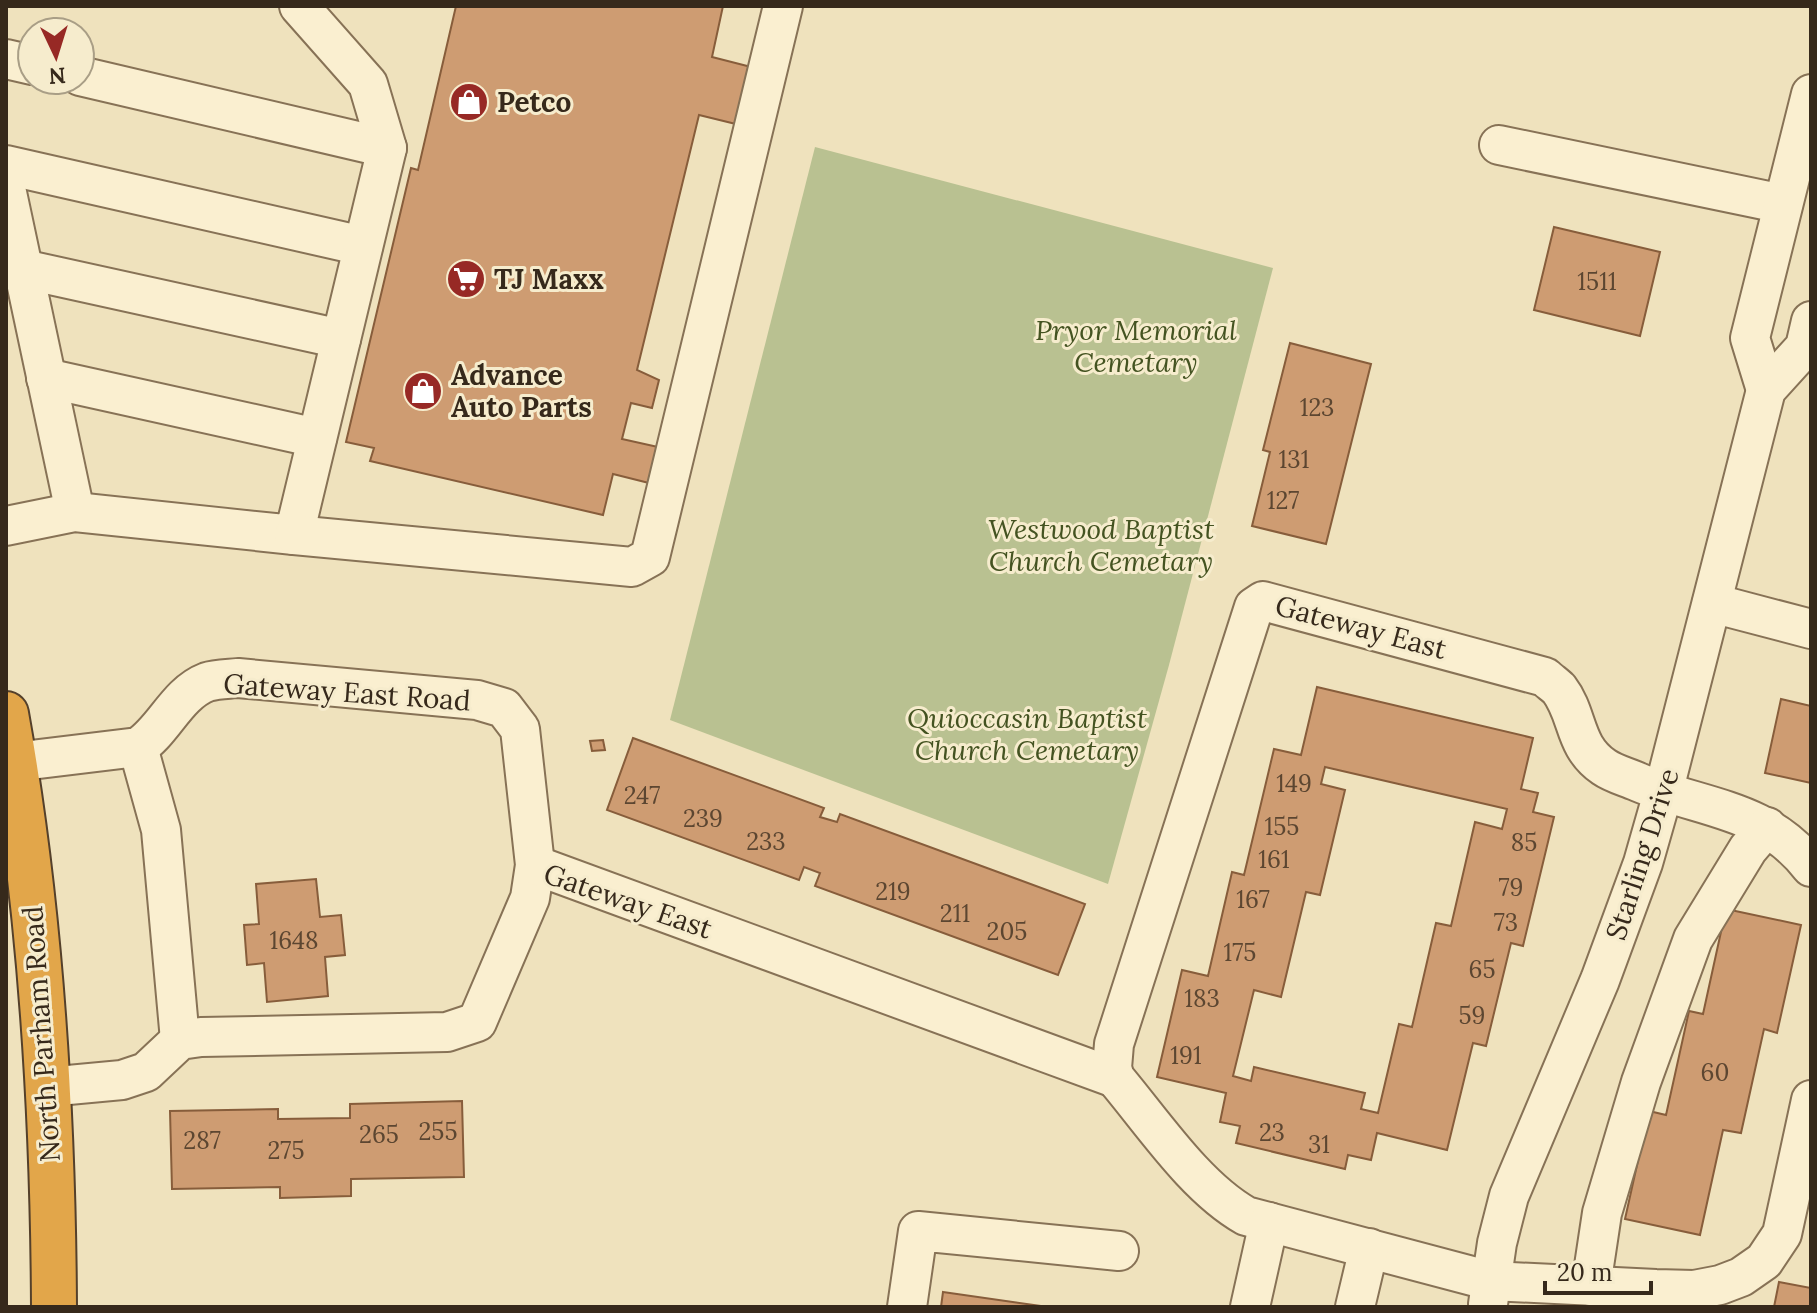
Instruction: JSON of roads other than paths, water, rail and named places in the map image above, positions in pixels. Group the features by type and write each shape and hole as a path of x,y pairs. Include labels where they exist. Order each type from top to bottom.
{"highway":[{"name":"North Parham Road","path":"6,714 36,947 47,1087 54,1307"}],"street":[{"path":"294,535 387,148 368,84 299,6"},
{"path":"6,526 75,512 632,567 650,557 783,6"},
{"path":"96,80 387,148"},
{"path":"1766,390 1750,338 1811,94"},
{"path":"1499,145 1783,204"},
{"path":"6,165 363,246"},
{"path":"6,188 75,512"},
{"path":"23,269 341,339"},
{"name":"Starling Drive","path":"1490,1294 1497,1243 1509,1196 1600,980 1643,863 1766,390 1805,347 1811,321"},
{"path":"46,378 317,438"},
{"name":"Gateway East","path":"1811,867 1789,840 1758,821 1663,793 1605,768 1579,741 1559,689 1545,677 1263,601 1254,607 1114,1044 1112,1068 1115,1078 1207,1187 1227,1205 1246,1216 1369,1248 1490,1294 1591,1286 1694,1290 1741,1277 1764,1261 1799,1213 1811,1100"},
{"path":"1712,603 1811,629"},
{"name":"Gateway East Road","path":"138,747 152,739 162,722 193,690 208,681 238,678 286,682 477,700 504,708 520,729 535,865"},
{"path":"10,763 138,747 161,830 180,1040 146,1072 122,1080 47,1087"},
{"path":"1591,1286 1606,1199 1641,1082 1693,939 1748,849 1767,827"},
{"name":"Gateway East","path":"180,1040 447,1032 477,1022 530,898 535,865 1115,1078"},
{"path":"1250,1307 1269,1222"},
{"path":"907,1307 918,1231 1119,1251"},
{"path":"1355,1307 1369,1248"}],"place":[{"name":"Petco","path":"469,102"},
{"name":"TJ Maxx","path":"466,279"},
{"name":"Advance Auto Parts","path":"423,391"}],"park label":[{"name":"Pryor Memorial Cemetary","path":"1136,346"},
{"name":"Westwood Baptist Church Cemetary","path":"1101,545"},
{"name":"Quioccasin Baptist Church Cemetary","path":"1027,734"}]}
